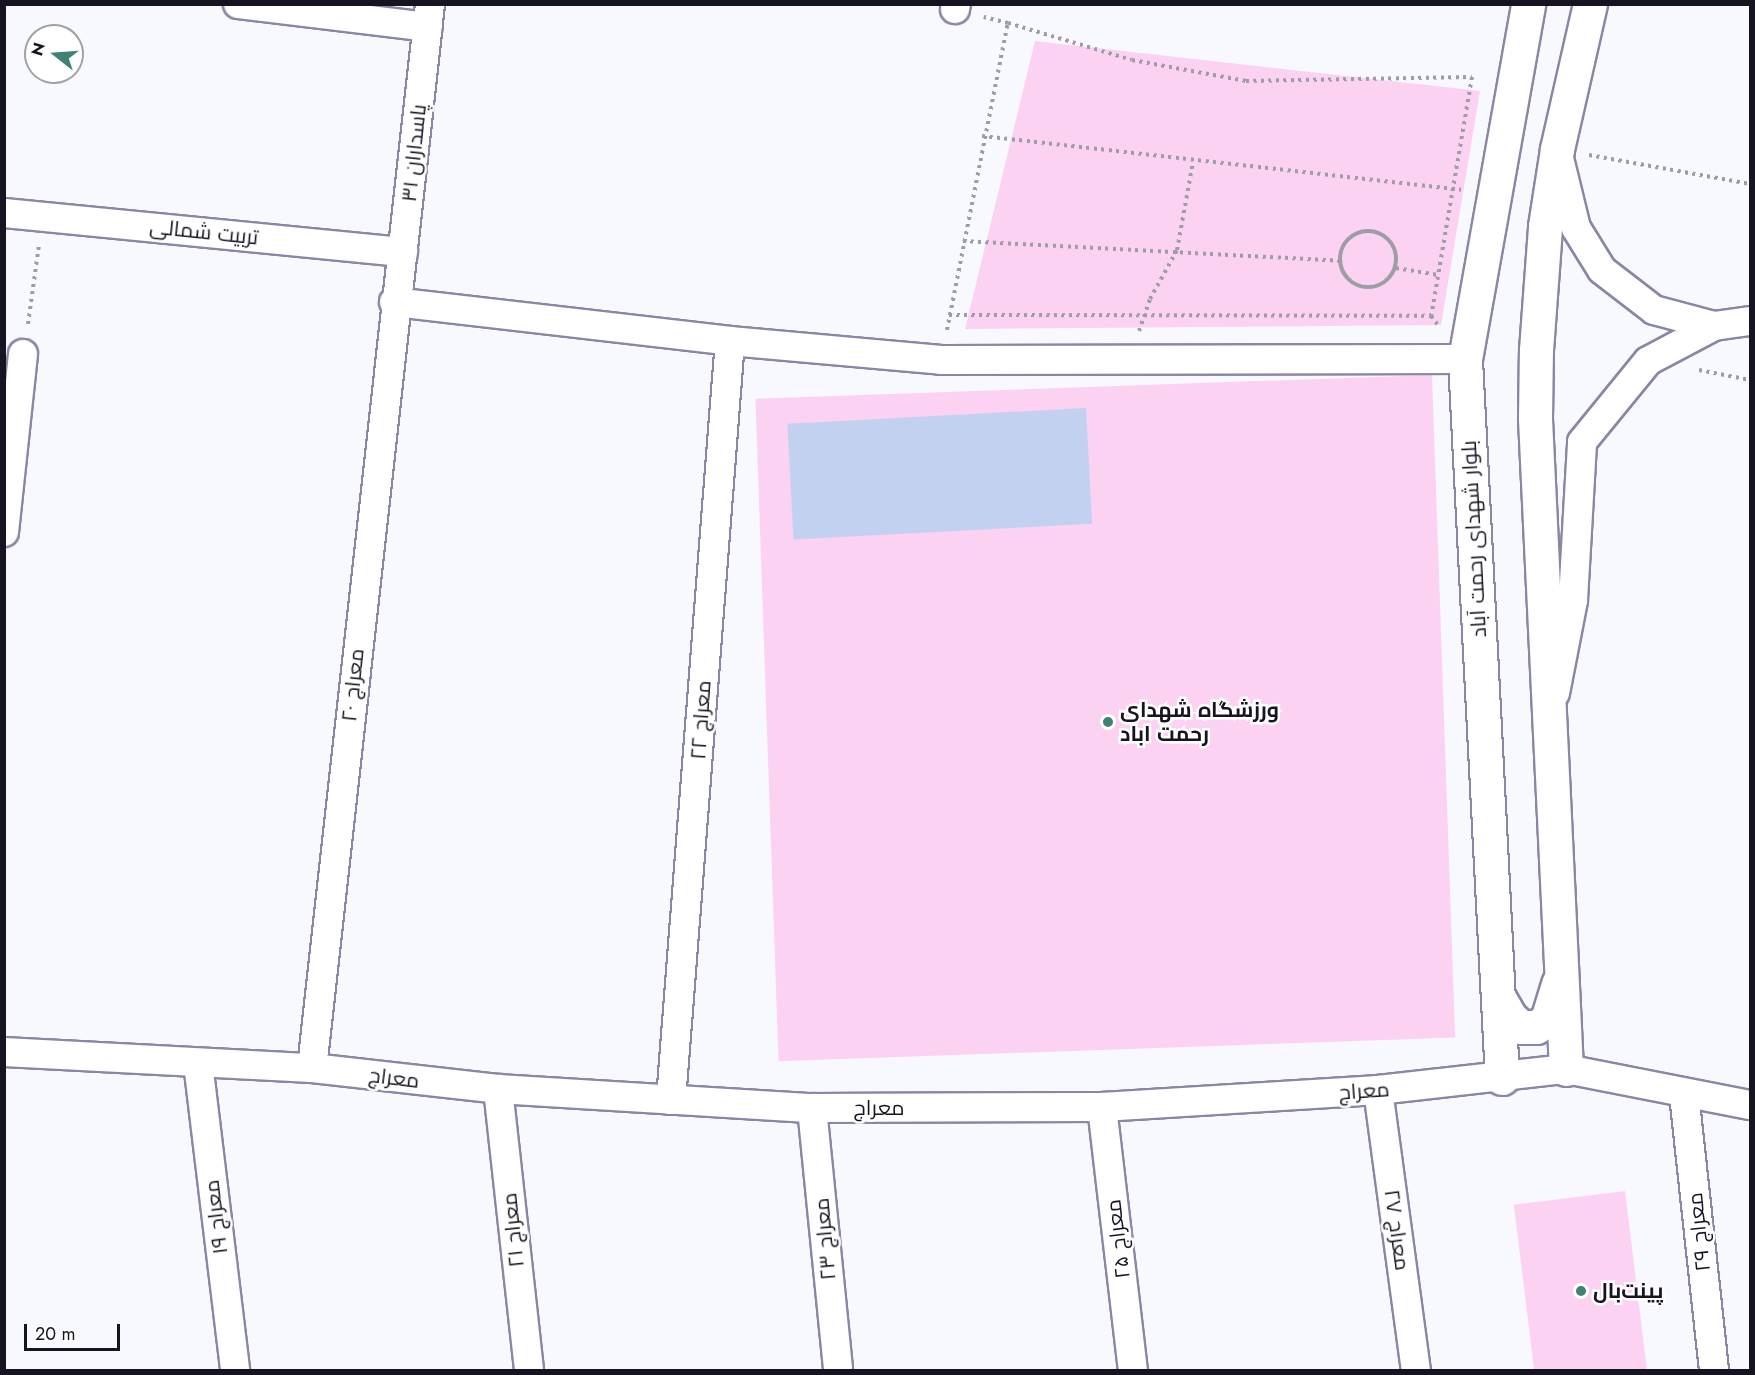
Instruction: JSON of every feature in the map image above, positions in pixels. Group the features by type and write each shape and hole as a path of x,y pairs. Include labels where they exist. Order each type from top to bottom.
{"street":[{"path":"238,4 429,16"},
{"name":"بلوار شهدای رحمت آباد","path":"1502,1078 1465,359 1528,4"},
{"path":"1566,1069 1535,418 1545,226 1557,149 1590,4"},
{"name":"پاسداران ۳۱","path":"394,302 403,252 429,16"},
{"path":"1557,149 1576,228 1602,270 1654,310 1714,326"},
{"name":"تربیت شمالی","path":"4,213 403,252"},
{"path":"394,302 730,341 941,360 1465,359"},
{"name":"معراج ۲۰","path":"312,1068 394,302"},
{"path":"1549,724 1573,600 1582,442 1648,361 1714,326 1750,321"},
{"name":"معراج ۲۲","path":"671,1100 730,341"},
{"path":"4,532 23,354"},
{"path":"1498,996 1510,1017 1521,1028 1536,1027 1547,1020 1561,969"},
{"name":"معراج","path":"4,1052 312,1068 498,1089 812,1108 1102,1107 1378,1090 1502,1078 1566,1069 1750,1106"},
{"name":"معراج ۱۹","path":"198,1063 235,1371"},
{"name":"معراج ۲۱","path":"498,1089 529,1371"},
{"name":"معراج ۲۷","path":"1378,1090 1416,1371"},
{"name":"معراج ۲۹","path":"1684,1094 1714,1371"},
{"name":"معراج ۲۵","path":"1102,1107 1133,1371"},
{"name":"معراج ۲۳","path":"812,1108 838,1371"}],"path":[{"path":"956,7 1132,60 1246,81 1472,77 1431,316 1465,359"},
{"path":"941,360 982,136 1008,23"},
{"path":"982,136 1193,162 1495,194"},
{"path":"1557,149 1750,184"},
{"path":"1130,360 1143,318 1177,250 1193,162"},
{"path":"23,354 44,217"},
{"path":"1361,230 1381,233 1395,248 1396,268 1384,284 1364,289 1346,279 1339,261 1344,242 1361,230"},
{"path":"963,241 1177,250 1339,261"},
{"path":"1396,268 1438,274"},
{"path":"949,315 1143,318 1431,316"}],"shaded area":[{"path":"1035,41 1480,91 1441,325 965,329"},
{"name":"ورزشگاه شهدای رحمت اباد","path":"1432,375 1455,1038 779,1061 755,399"},
{"name":"پینت‌بال","path":"1625,1191 1647,1370 1534,1370 1514,1205"}],"building":[{"path":"1086,408 1092,524 793,539 787,424"}],"place":[{"name":"ورزشگاه شهدای رحمت اباد","path":"1108,722"},
{"name":"پینت‌بال","path":"1581,1291"}]}
